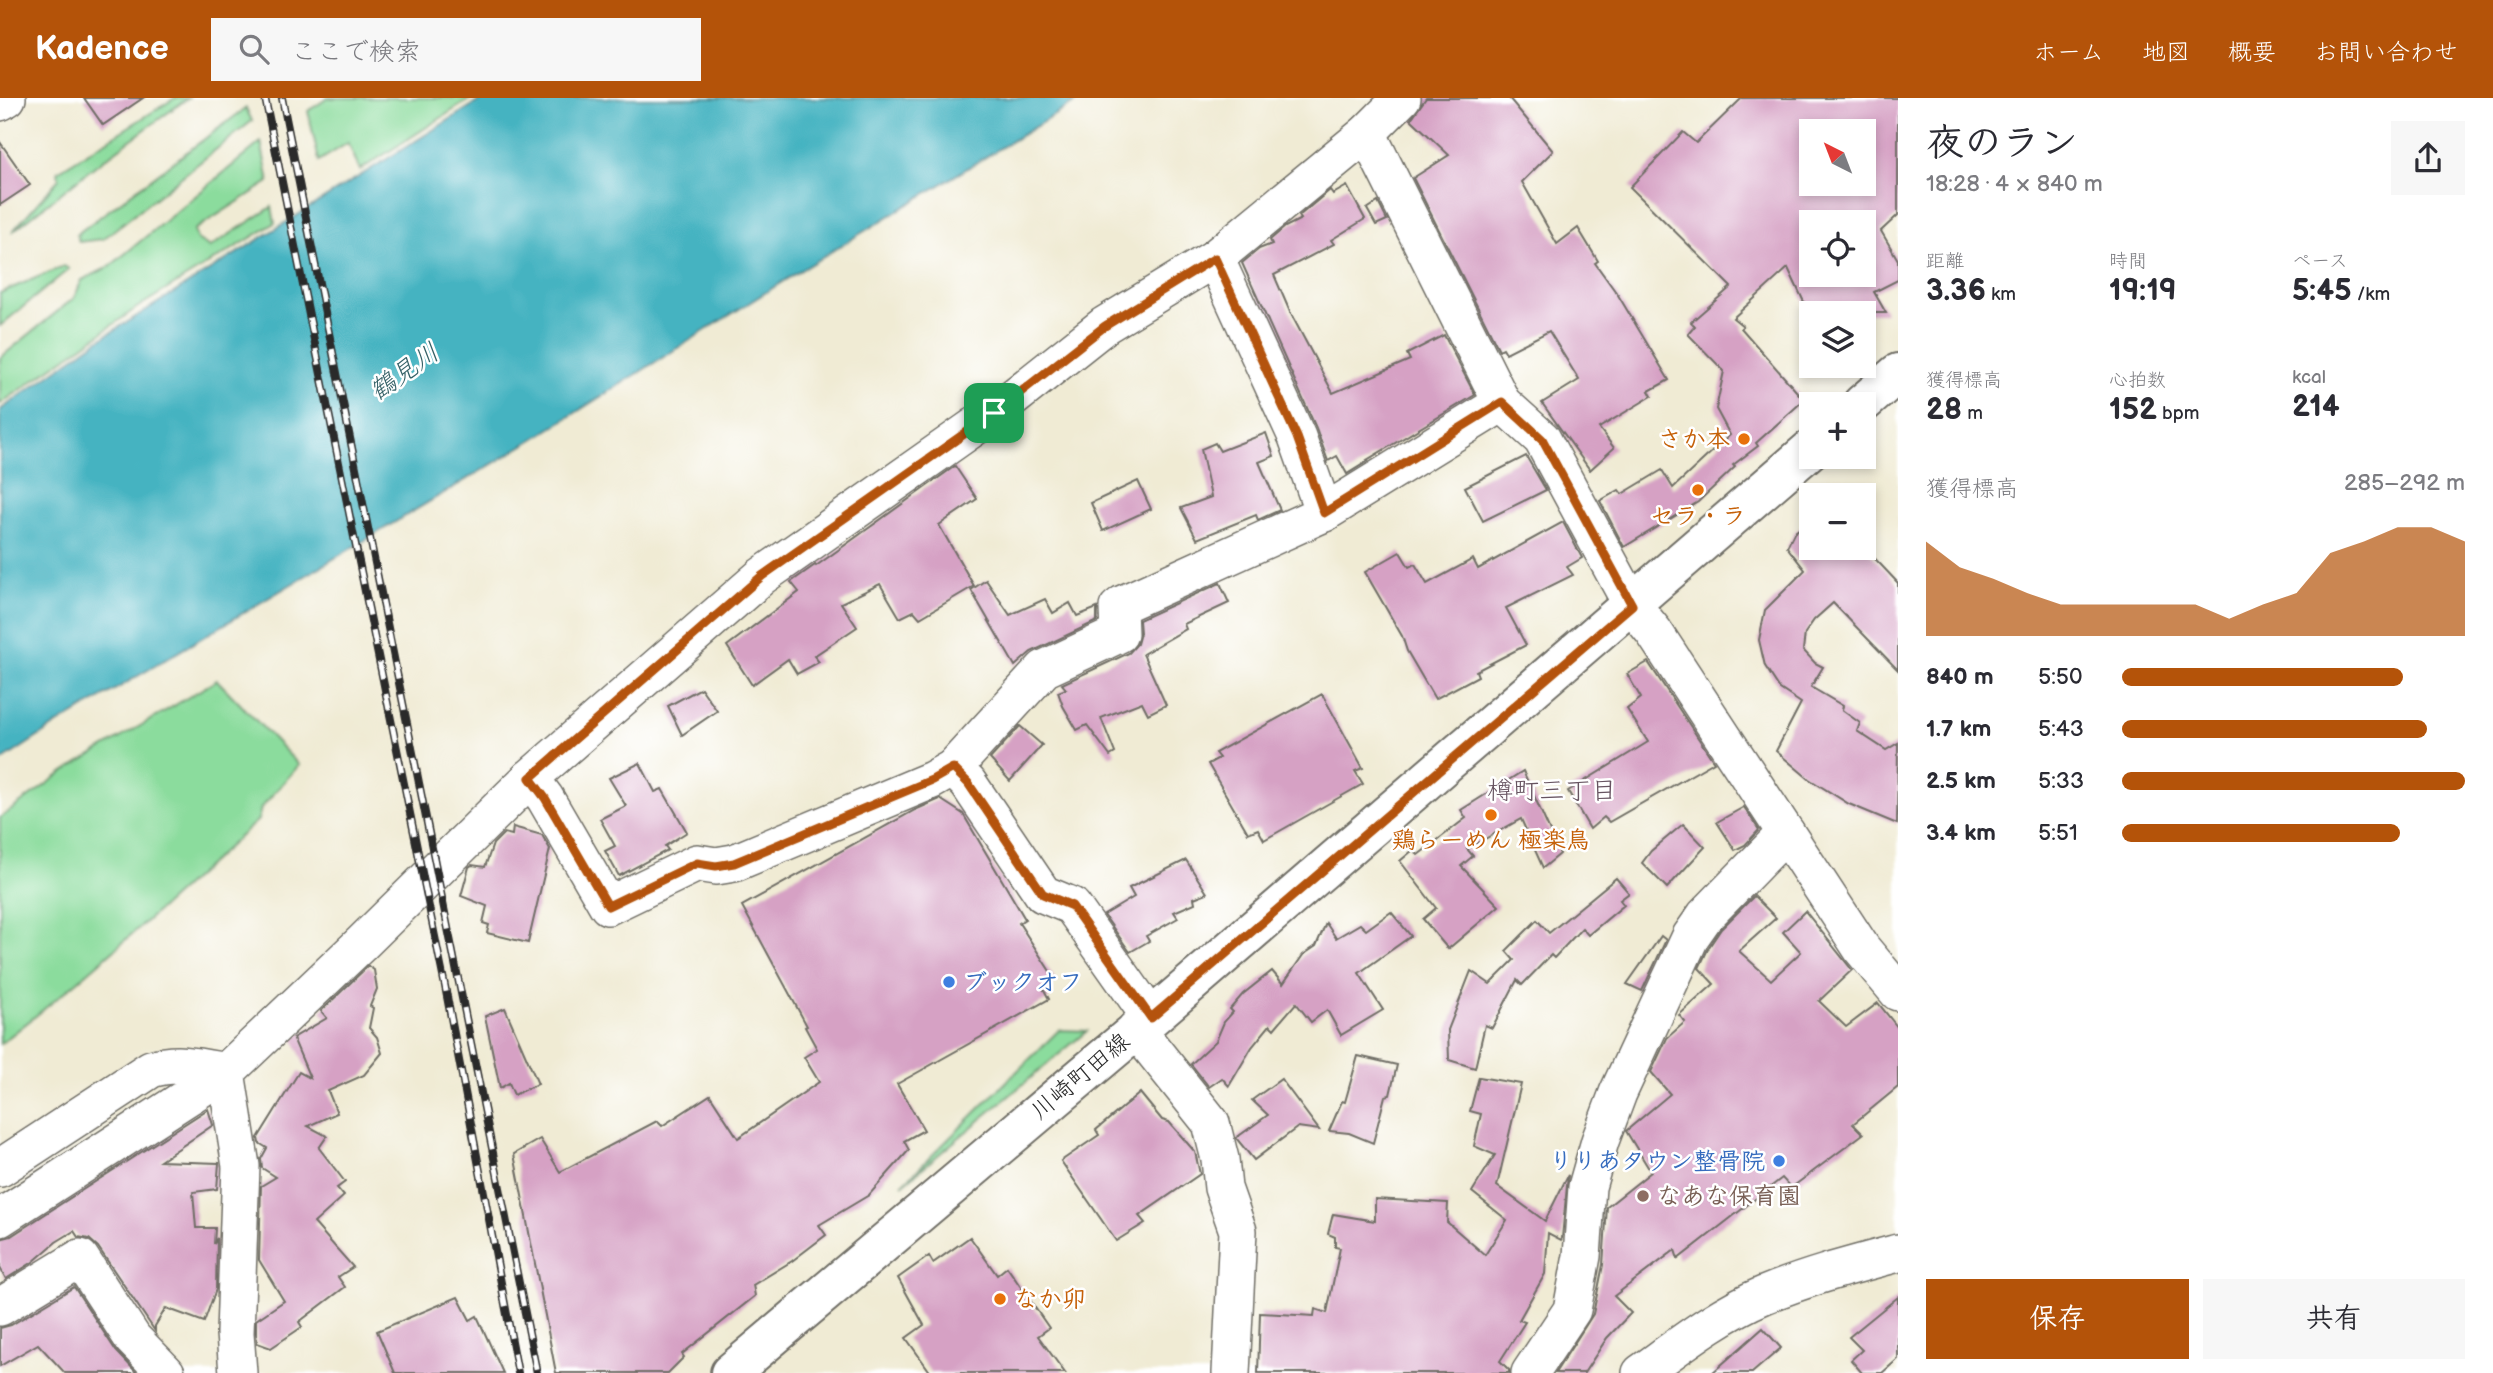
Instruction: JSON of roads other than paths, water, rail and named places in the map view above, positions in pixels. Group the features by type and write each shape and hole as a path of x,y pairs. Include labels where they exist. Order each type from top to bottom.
{"main road":[{"path":"1876,392 1898,373"},
{"name":"川崎町田線","path":"730,1373 1144,1023 1799,459"}],"street":[{"path":"0,102 7,98"},
{"path":"0,1218 226,1072 530,778 762,576 994,413 1105,326 1215,258 1367,133 1402,98"},
{"path":"1367,133 1502,402 1542,439 1632,605 1654,632 1862,949 1898,992"},
{"path":"1215,258 1297,437 1324,513"},
{"path":"530,778 545,798 608,906 697,863 716,866 734,863 932,780 953,768 1044,670 1119,634 1118,608 1123,604 1324,513 1502,402"},
{"path":"953,768 968,783 1043,894 1072,906 1144,1023 1211,1122 1220,1159 1223,1188 1238,1231 1231,1373"},
{"path":"1531,1373 1572,1310 1582,1256 1587,1187 1600,1141 1618,1093 1691,936 1705,916 1786,833"},
{"path":"0,1168 151,1069 167,1064 181,1064 226,1072"},
{"path":"226,1072 241,1166 235,1333 238,1373"},
{"path":"1641,1373 1701,1329 1762,1296 1829,1272 1898,1253"},
{"path":"0,1307 80,1258 133,1339 166,1373"}],"water":[{"name":"鶴見川","path":"484,98 1082,98 801,270 534,439 56,725 0,762 0,410 97,341"}],"railway":[{"path":"265,98 445,986 518,1373"},
{"path":"282,98 537,1373"}],"place":[{"name":"さか本","path":"1744,439"},
{"name":"セラ・ラ","path":"1698,490"},
{"name":"鶏らーめん 極楽鳥","path":"1491,815"},
{"name":"ブックオフ","path":"949,982"},
{"name":"りりあタウン整骨院","path":"1779,1161"},
{"name":"なあな保育園","path":"1643,1196"},
{"name":"なか卯","path":"1000,1299"}],"district":[{"name":"樽町三丁目","path":"1552,790"}]}
